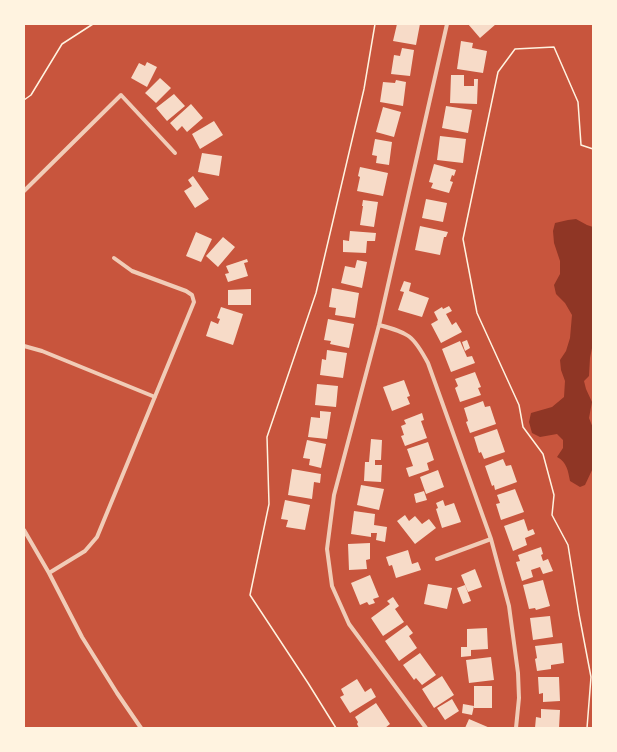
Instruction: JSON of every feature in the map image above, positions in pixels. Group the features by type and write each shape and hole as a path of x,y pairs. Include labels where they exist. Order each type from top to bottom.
{"street":[{"path":"426,728 349,624 332,586 328,549 334,494 378,325 447,24"},
{"path":"24,191 121,95 175,153"},
{"path":"49,573 85,551 97,537 194,302 192,295 186,291 132,271 114,258"},
{"path":"378,325 409,335 417,343 428,363 490,539 509,606 518,674 519,698 516,728"},
{"path":"24,346 42,351 155,397"},
{"path":"24,530 49,573 82,637 141,728"},
{"path":"437,559 490,539"}],"path":[{"path":"24,100 31,95 62,44 93,24"},
{"path":"336,728 250,595 269,504 266,437 316,294 364,89 375,24"},
{"path":"587,728 591,677 568,546 552,515 554,495 543,454 523,427 519,405 477,312 463,239 498,72 515,50 554,47 578,102 581,145 593,150"}],"shaded area":[{"path":"576,219 593,227 593,343 589,376 584,381 592,402 589,418 593,428 593,468 585,485 580,487 570,481 565,464 557,457 563,448 563,440 557,434 540,437 532,433 529,422 531,413 552,407 564,397 565,381 561,370 560,360 566,351 570,338 572,315 565,303 556,294 554,285 560,274 560,261 554,243 553,231 555,223"}],"building":[{"path":"397,24 420,24 416,45 393,41"},
{"path":"468,24 496,24 480,38"},
{"path":"461,41 473,43 472,48 487,51 483,73 457,69"},
{"path":"402,48 414,50 410,76 391,74 394,55 400,56"},
{"path":"147,62 157,67 147,87 131,78 139,63 145,66"},
{"path":"451,75 464,75 464,86 474,86 474,79 478,79 477,104 450,103"},
{"path":"160,78 171,88 156,103 145,93"},
{"path":"396,80 406,82 403,106 380,102 383,82 395,83"},
{"path":"174,94 185,106 167,121 156,108"},
{"path":"191,104 203,118 187,132 182,126 177,131 170,123"},
{"path":"446,106 472,110 468,133 442,128"},
{"path":"383,107 401,112 394,137 376,132"},
{"path":"214,121 223,135 200,149 192,134"},
{"path":"440,136 466,139 463,163 437,160"},
{"path":"375,139 392,142 389,165 376,163 377,156 372,155"},
{"path":"202,153 222,156 219,176 198,172"},
{"path":"434,164 456,170 450,181 453,182 449,193 431,188 433,183 429,182"},
{"path":"360,167 388,173 383,196 357,191 360,177 358,176"},
{"path":"193,176 209,199 195,208 184,191 192,186 188,180"},
{"path":"426,199 447,203 443,222 422,218"},
{"path":"363,200 378,202 374,227 360,225"},
{"path":"420,226 448,232 446,237 444,237 440,255 415,250"},
{"path":"350,231 376,233 375,241 367,241 366,253 343,252 343,240 349,241"},
{"path":"196,232 212,239 201,262 186,256"},
{"path":"223,237 235,247 218,267 206,256"},
{"path":"247,259 248,262 244,263 248,276 228,282 225,274 229,273 226,266"},
{"path":"357,260 367,262 362,288 341,283 345,266 355,268"},
{"path":"404,281 411,283 409,291 429,298 422,317 398,310 404,292 400,291"},
{"path":"332,288 359,293 355,318 335,315 336,308 329,307"},
{"path":"251,289 251,305 228,305 228,290"},
{"path":"449,306 452,311 446,314 452,325 456,322 462,332 441,343 431,324 438,320 434,312 442,307 443,309"},
{"path":"221,307 243,314 233,345 206,336 211,321 218,324 220,319 217,318"},
{"path":"328,319 354,324 349,348 330,344 331,341 324,340"},
{"path":"467,340 470,348 465,351 462,342"},
{"path":"460,341 467,357 472,356 475,363 451,372 442,349"},
{"path":"327,350 347,353 343,378 320,375 322,359 326,360"},
{"path":"475,372 481,387 478,388 481,395 460,402 455,388 458,386 455,379"},
{"path":"404,380 410,396 407,397 410,404 392,411 383,387"},
{"path":"317,384 338,386 336,407 315,405"},
{"path":"483,401 485,407 490,406 496,424 470,433 466,422 468,421 464,408"},
{"path":"320,411 331,412 327,439 308,437 311,417 320,418"},
{"path":"422,413 424,420 421,421 427,438 405,446 401,436 404,435 401,426 406,424 404,420"},
{"path":"497,429 505,452 484,459 481,452 479,453 474,437"},
{"path":"371,439 382,440 381,460 375,460 375,465 382,465 381,482 364,481 365,462 369,462"},
{"path":"307,440 326,444 321,468 309,465 310,459 303,458"},
{"path":"428,442 434,460 427,463 429,470 409,477 406,468 413,466 407,449"},
{"path":"503,459 506,466 511,465 517,482 495,490 494,485 492,486 485,466"},
{"path":"292,469 321,474 320,483 314,482 312,499 288,495"},
{"path":"438,470 444,487 426,494 420,477"},
{"path":"361,485 384,489 379,510 357,505"},
{"path":"515,489 524,512 501,520 496,504 500,503 497,495"},
{"path":"424,491 427,500 416,503 414,494"},
{"path":"285,500 310,505 305,530 286,527 288,520 281,519"},
{"path":"443,500 445,506 454,503 461,522 442,528 436,509 438,508 436,503"},
{"path":"354,511 375,514 374,525 387,527 385,542 376,540 377,533 371,533 371,537 351,534"},
{"path":"405,515 409,521 415,516 422,524 429,519 436,528 415,544 397,521"},
{"path":"524,519 528,531 533,529 535,534 525,538 527,545 513,551 504,526"},
{"path":"370,543 370,559 366,560 367,569 349,570 348,544"},
{"path":"541,547 543,561 548,559 553,571 543,574 540,567 531,570 533,577 522,581 516,562 520,561 518,555"},
{"path":"408,550 412,564 418,562 421,570 396,578 392,565 389,566 386,557"},
{"path":"475,569 482,587 468,592 461,575"},
{"path":"370,575 379,597 373,599 375,603 369,605 367,602 360,605 351,583"},
{"path":"543,580 550,606 536,610 535,608 529,609 523,585"},
{"path":"428,584 452,588 447,609 424,604"},
{"path":"465,585 471,601 463,604 457,588"},
{"path":"393,597 399,606 395,609 404,622 383,636 371,618 390,604 387,601"},
{"path":"550,616 553,637 533,640 530,618"},
{"path":"407,625 413,633 409,636 417,648 399,661 385,641"},
{"path":"487,628 488,649 471,650 471,656 461,657 461,647 467,647 467,629"},
{"path":"562,643 564,663 551,665 551,669 537,671 535,646"},
{"path":"420,653 436,675 422,685 416,678 414,680 403,665"},
{"path":"491,657 494,680 469,683 466,660"},
{"path":"442,676 454,695 434,708 422,689"},
{"path":"538,677 559,677 560,701 543,702 543,693 539,694"},
{"path":"357,679 365,692 371,688 376,697 350,713 340,697 344,695 341,689"},
{"path":"474,686 492,686 492,708 474,708"},
{"path":"452,699 459,711 445,720 437,708"},
{"path":"376,703 390,724 385,728 359,728 355,717"},
{"path":"463,704 474,706 472,715 462,713"},
{"path":"541,709 560,710 559,728 535,728 536,717 541,718"},
{"path":"469,719 490,728 465,728"}]}
